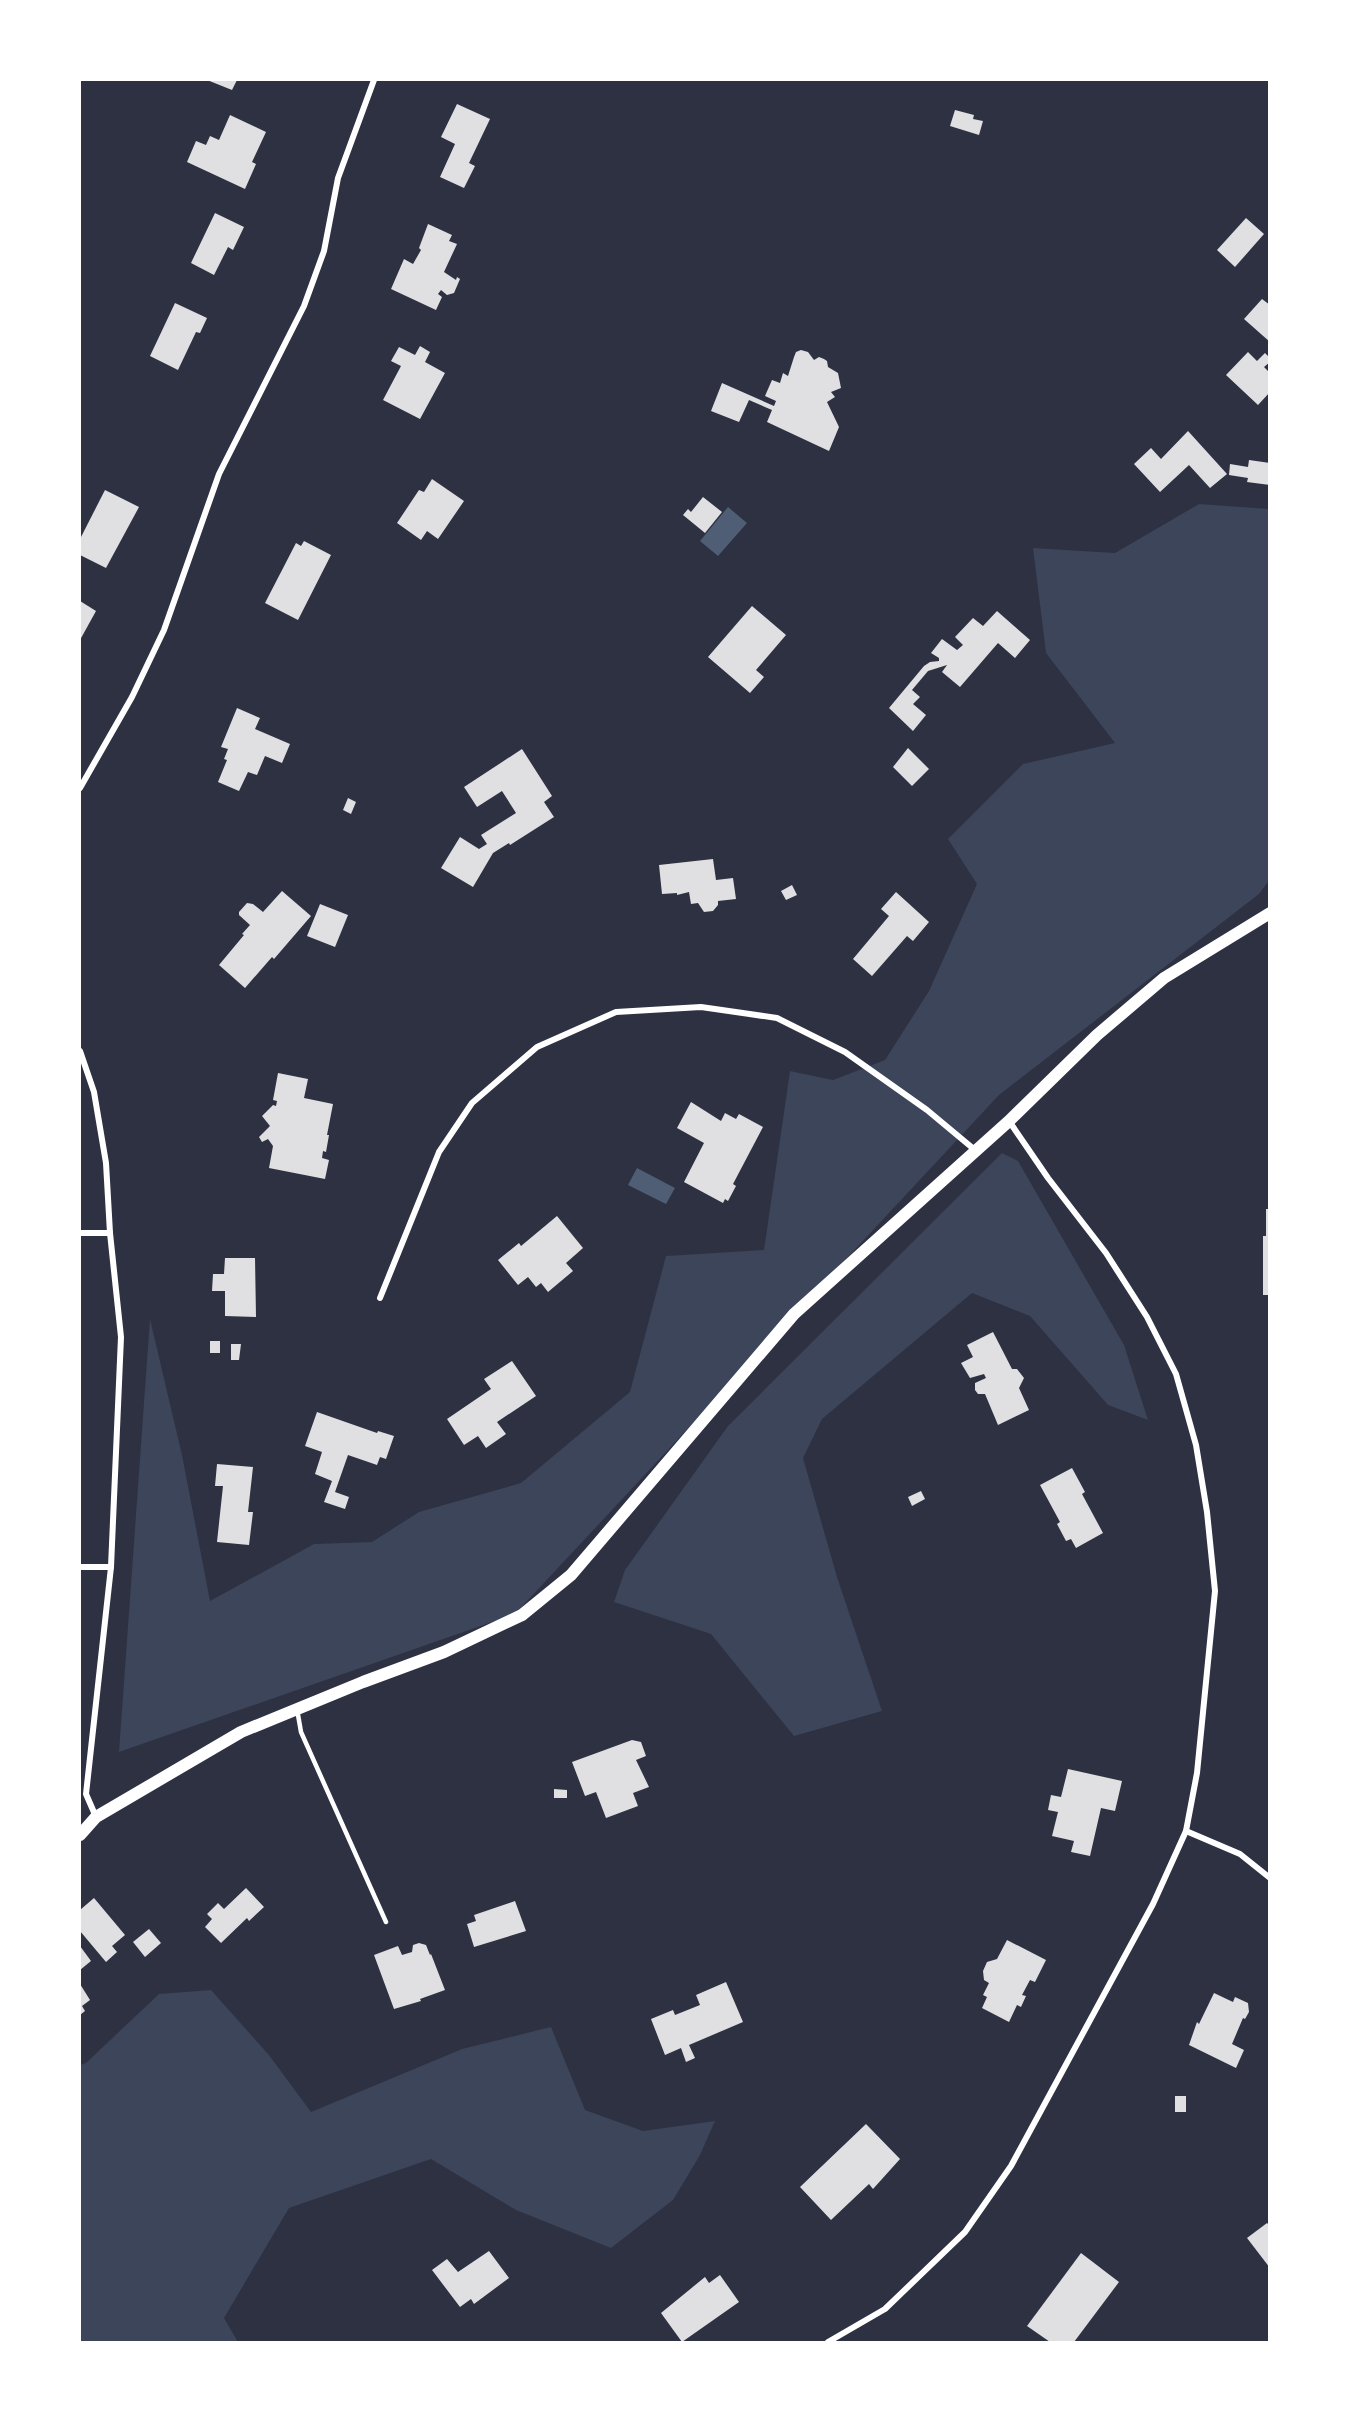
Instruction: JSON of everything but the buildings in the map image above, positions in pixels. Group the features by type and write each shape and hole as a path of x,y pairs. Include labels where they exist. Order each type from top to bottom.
{"main road":[{"path":"80,1835 96,1817 241,1732 444,1652 522,1615 571,1575 794,1314 1009,1121 1097,1035 1164,978 1269,913"}],"street":[{"path":"80,788 132,697 164,630 219,474 304,306 324,251 338,178 374,80"},
{"path":"380,1298 440,1152 472,1102 537,1047 616,1012 701,1007 777,1018 845,1052 927,1110 975,1150"},
{"path":"80,1051 94,1092 106,1163 110,1233 121,1337 111,1566 86,1791 96,1817"},
{"path":"828,2343 885,2309 965,2232 1011,2166 1153,1904 1186,1831 1197,1773 1215,1591 1207,1512 1196,1446 1176,1374 1147,1317 1106,1253 1048,1178 1009,1121"},
{"path":"80,1233 110,1233"},
{"path":"80,1567 111,1566"},
{"path":"1186,1831 1240,1854 1269,1878"}],"lane":[{"path":"297,1709 301,1732 386,1922"}],"shaded area":[{"path":"1199,504 1269,509 1270,879 1259,894 999,1095 515,1614 119,1752 150,1319 182,1455 210,1601 314,1544 372,1542 419,1512 521,1483 630,1392 666,1256 764,1250 790,1071 833,1080 885,1060 929,991 977,884 948,839 1023,764 1115,743 1046,653 1033,548 1115,553"},
{"path":"728,507 747,523 718,556 700,541"},
{"path":"1002,1153 1018,1161 1124,1345 1148,1420 1108,1405 1030,1316 972,1293 822,1419 803,1458 837,1577 882,1711 794,1736 711,1634 614,1602 625,1570 728,1426"},
{"path":"637,1168 675,1188 666,1204 628,1185"},
{"path":"211,1990 269,2055 311,2112 462,2049 551,2027 585,2110 643,2131 715,2121 700,2155 673,2200 611,2248 516,2210 431,2159 289,2208 224,2318 238,2342 80,2342 80,2065 86,2063 159,1994"}]}
